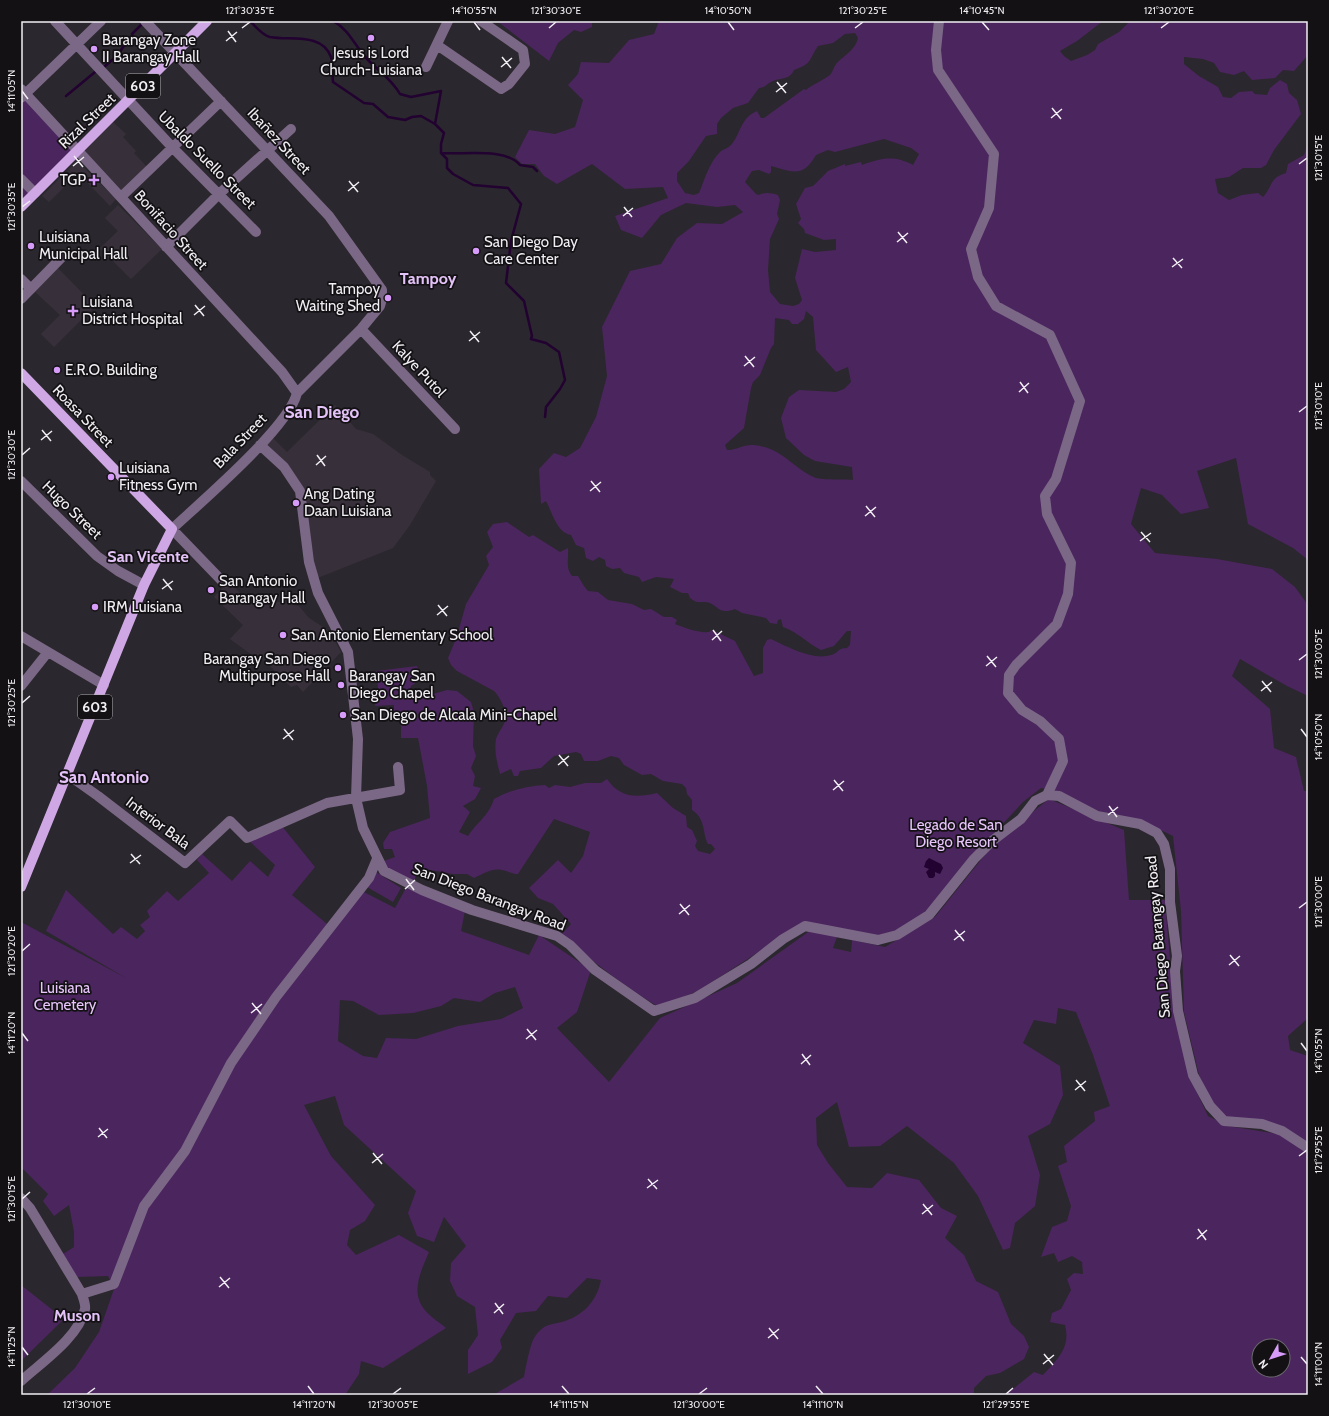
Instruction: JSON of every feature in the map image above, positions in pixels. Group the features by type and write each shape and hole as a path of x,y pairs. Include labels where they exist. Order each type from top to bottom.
{"main road":[{"name":"Rizal Street","path":"21,207 207,21"},
{"name":"Roasa Street","path":"21,374 172,529"},
{"name":"Bala Street","path":"21,887 144,585 172,529"}],"street":[{"name":"Ubaldo Suello Street","path":"55,21 128,101 256,232"},
{"path":"22,93 101,21"},
{"name":"Ibañez Street","path":"145,21 329,216 382,290"},
{"path":"426,67 448,21"},
{"path":"437,45 501,89 509,84 525,64 523,50 481,21"},
{"path":"939,21 936,50 938,70 994,154 989,208 971,249 978,277 996,306 1050,335 1080,401 1056,479 1045,496 1047,514 1071,563 1068,594 1057,624 1016,664 1009,675 1008,693 1022,710 1040,721 1059,739 1063,761 1047,795"},
{"name":"Bonifacio Street","path":"22,93 78,150 277,367 297,393"},
{"path":"121,197 221,101"},
{"path":"166,247 220,194 291,129"},
{"path":"21,178 35,193"},
{"path":"21,300 63,256"},
{"path":"21,279 31,289"},
{"name":"Bala Street","path":"172,529 260,445 295,403 297,393 361,329 380,306 382,290"},
{"name":"Kalye Putol","path":"361,329 455,429"},
{"name":"San Diego Barangay Road","path":"260,445 284,467 300,491 308,562 318,593 348,652 358,739 356,798 363,828 384,871 422,890 472,910 557,936 570,945 595,970 654,1011 695,998 751,964 783,939 805,926 878,940 897,935 929,915 974,860 992,841 1021,818 1035,801 1047,795 1059,796 1097,816 1140,824 1157,833 1164,844 1170,869 1171,909 1176,956 1175,971 1178,1011 1193,1076 1210,1106 1224,1121 1262,1124 1282,1131 1308,1148"},
{"name":"Hugo Street","path":"21,481 97,556 118,571 144,585"},
{"name":"Roasa Street","path":"172,529 224,583"},
{"path":"21,636 104,685"},
{"path":"21,686 48,652"},
{"path":"356,798 400,790 398,767"},
{"name":"Interior Bala","path":"67,774 98,796 184,863 230,821 247,838 327,803 356,798"},
{"path":"82,1294 114,1284 144,1206 185,1151 231,1063 276,997 369,878 377,859"},
{"path":"21,1198 30,1208 82,1294 85,1308 76,1328 68,1339 21,1380"}],"shaded area":[{"path":"112,121 126,134 123,137 136,151 134,153 148,168 122,193 81,151"},
{"path":"77,161 116,199 110,206 78,173 49,202 42,196"},
{"path":"118,205 162,249 131,279 100,248 118,231 105,218"},
{"name":"Luisiana District Hospital","path":"56,266 95,306 54,347 41,334 60,315 33,290"},
{"path":"335,405 356,429 373,434 402,455 430,472 430,475 436,481 410,525 393,548 315,579 303,491 263,445 272,437 287,452"},
{"name":"San Antonio Elementary School","path":"228,582 259,610 269,600 299,606 309,618 329,631 341,652 303,692 297,685 291,687 265,661 256,658 230,639 243,625 214,597"},
{"path":"929,858 941,864 943,868 940,874 935,872 935,876 933,878 929,878 926,872 929,869 924,867"}],"green space":[{"path":"497,21 592,21 592,27 581,32 574,30 558,43 549,61"},
{"name":"Legado de San Diego Resort","path":"659,21 1103,21 1077,41 1060,51 1071,61 1087,55 1095,50 1098,44 1119,32 1130,21 1308,21 1308,55 1294,71 1283,70 1275,78 1252,80 1244,71 1234,75 1220,72 1214,63 1203,59 1184,57 1184,64 1199,76 1218,87 1223,97 1231,98 1239,92 1252,91 1255,94 1267,95 1270,88 1280,80 1287,84 1289,93 1297,100 1301,114 1274,150 1266,165 1261,168 1243,168 1229,177 1215,179 1218,193 1229,200 1242,195 1258,193 1263,197 1274,180 1286,173 1288,164 1304,155 1308,144 1308,560 1293,548 1248,524 1236,458 1197,471 1209,508 1181,514 1162,495 1141,488 1131,524 1155,553 1217,559 1272,569 1295,587 1308,605 1308,696 1287,686 1240,659 1232,676 1270,709 1274,748 1296,757 1304,791 1308,791 1308,1018 1288,1036 1290,1050 1308,1056 1308,1142 1232,1119 1222,1114 1210,1102 1199,1075 1184,1012 1181,911 1173,836 1146,825 1093,809 1057,791 1041,788 1023,802 997,830 943,894 919,918 901,929 876,936 814,924 760,951 698,991 659,1007 621,982 560,936 571,924 553,904 538,898 529,888 558,860 571,873 583,856 590,832 554,819 518,874 495,870 474,878 467,874 453,874 419,868 413,883 386,870 381,862 395,857 392,849 384,849 383,843 390,832 430,818 427,786 418,738 401,738 401,720 394,720 394,705 375,706 378,686 376,671 417,666 419,672 417,682 411,686 408,697 417,701 426,696 447,690 457,691 471,702 474,712 473,746 476,756 471,768 475,776 473,786 481,788 475,799 463,806 470,812 459,832 468,836 486,815 494,799 512,791 525,787 545,785 549,788 555,785 570,787 585,783 601,783 607,779 617,790 629,795 642,796 657,793 673,808 686,816 687,827 692,830 697,841 695,846 698,851 710,854 715,849 711,844 708,844 700,817 692,810 692,800 687,794 686,788 682,784 663,781 651,774 642,775 624,765 619,758 611,756 598,761 584,761 581,754 576,752 554,756 541,768 520,771 518,776 514,776 511,769 500,774 495,743 506,719 506,712 503,704 494,691 457,671 451,665 448,658 457,636 466,604 489,565 486,556 493,547 487,532 493,524 507,522 529,537 533,535 560,552 568,548 568,566 570,573 572,576 578,576 588,591 598,592 608,600 632,604 644,610 651,609 664,617 672,617 677,620 675,624 687,629 705,632 712,630 735,641 754,676 763,673 763,648 767,640 771,639 792,649 816,656 831,655 841,649 847,648 850,645 851,631 847,631 834,646 821,650 783,627 781,619 778,620 777,624 770,623 766,618 742,613 735,609 729,611 721,610 713,604 696,601 690,598 688,593 682,593 670,587 674,579 656,577 642,582 639,577 624,573 620,568 612,569 606,566 605,560 599,557 593,561 586,558 584,548 576,545 571,535 562,530 546,501 541,504 539,469 554,453 566,457 580,448 596,417 607,376 602,327 630,271 661,264 677,238 697,223 722,224 743,212 735,205 717,207 686,203 661,215 642,238 621,230 615,216 668,198 663,187 625,189 592,164 557,184 544,176 535,164 522,164 515,157 529,130 555,134 575,127 583,100 568,85 578,74 581,62 609,63 629,40 654,34","holes":["855,33 858,38 857,42 836,64 830,75 806,90 804,89 764,118 761,118 757,111 751,114 744,122 731,145 721,151 713,160 699,193 694,195 685,193 677,181 677,173 689,161 706,136 717,134 717,124 721,118 733,108 748,103 759,88 774,80 790,76 794,70 807,63 818,46 833,43 845,34","884,139 911,148 919,154 913,165 894,159 882,159 862,165 861,162 845,166 845,164 828,171 813,186 805,188 796,204 801,219 798,223 804,229 805,233 824,240 836,239 836,250 815,252 802,249 795,278 802,300 799,304 793,306 780,304 770,292 768,270 770,239 779,219 777,214 780,200 776,194 756,194 745,182 752,171 759,170 769,174 771,172 771,166 791,171 802,170 807,167 816,155 828,150 835,152","806,311 813,317 816,350 836,372 848,367 851,382 844,389 836,392 799,390 789,397 781,418 786,438 804,455 815,461 852,467 853,480 816,478 780,454 764,447 750,445 727,450 725,445 744,428 753,382 760,375 774,344 775,318 789,320 792,324 798,324 804,319"]},
{"path":"25,98 72,150 21,201 21,101"},
{"name":"Luisiana Cemetery","path":"1049,799 1124,830 1129,900 1165,900 1175,1019 1190,1078 1208,1116 1228,1126 1278,1134 1308,1153 1308,1395 1007,1395 1034,1372 1043,1375 1062,1353 1066,1340 1065,1325 1050,1322 1052,1313 1061,1309 1071,1290 1067,1279 1074,1273 1083,1274 1082,1262 1072,1256 1058,1262 1054,1253 1041,1257 1052,1227 1067,1221 1071,1206 1058,1166 1067,1162 1064,1146 1095,1121 1094,1112 1110,1106 1093,1055 1076,1012 1058,1008 1056,1024 1034,1020 1023,1043 1060,1066 1063,1095 1050,1124 1028,1136 1040,1175 1035,1206 1015,1223 1010,1248 1003,1250 978,1196 954,1163 907,1126 880,1146 849,1147 837,1102 816,1118 817,1145 828,1163 847,1187 872,1188 887,1173 919,1180 941,1208 957,1216 945,1238 964,1255 976,1281 998,1292 1011,1324 1024,1336 1029,1347 1024,1359 1000,1373 986,1376 974,1388 974,1395 493,1395 524,1377 530,1349 534,1338 539,1331 545,1327 570,1319 583,1312 596,1295 601,1280 587,1278 567,1298 548,1296 536,1311 516,1313 500,1340 502,1348 492,1362 468,1374 468,1350 478,1335 475,1307 457,1296 450,1281 451,1263 466,1246 444,1217 434,1242 417,1236 408,1213 416,1191 344,1125 335,1096 304,1105 331,1156 375,1205 365,1221 350,1230 347,1245 356,1255 399,1235 429,1252 419,1280 418,1295 426,1312 446,1328 383,1368 361,1361 359,1374 345,1395 47,1395 75,1368 99,1332 114,1289 108,1276 77,1277 63,1254 74,1247 74,1232 69,1205 54,1216 43,1201 48,1194 21,1167 21,922 126,978 46,931 66,890 113,934 121,927 137,939 145,931 140,925 150,917 147,911 167,891 178,901 209,873 197,860 202,854 232,881 250,861 268,877 275,865 247,839 281,825 315,867 292,895 332,928 362,891 395,908 406,888 465,911 461,931 529,955 539,935 591,970 577,1012 557,1028 609,1082 660,1018 737,983 811,930 837,937 833,948 851,952 852,940 885,947 935,917 996,841","holes":["515,987 523,1008 501,1019 458,1026 416,1039 386,1038 377,1058 363,1056 338,1041 340,1000 353,1001 379,1015 413,1013 441,1006 454,998 480,1002 495,993"]},
{"path":"376,872 401,888 393,902 367,887"},
{"path":"21,1285 64,1319 21,1361"}],"waterway":[{"path":"250,21 261,32 270,37 304,39 320,44 327,49 331,57 333,82 364,103 373,104 388,117 405,120 412,117 421,116 435,124"},
{"path":"333,21 344,29 363,55 390,80 400,94 411,97 441,91 435,124 444,133 441,144 441,153 494,154 513,159 520,165 533,167 537,171"},
{"path":"104,67 118,55 123,47 134,39 132,34 142,24"},
{"path":"66,96 95,72"},
{"path":"441,153 447,159 447,168 453,174 473,185 508,188 521,204 511,241 506,283 524,301 532,336 531,339 546,343 559,352 565,380 546,407 545,417"}],"place":[{"name":"Jesus is Lord Church-Luisiana","path":"371,38"},
{"name":"Barangay Zone II Barangay Hall","path":"94,49"},
{"name":"TGP","path":"94,180"},
{"name":"Luisiana Municipal Hall","path":"31,246"},
{"name":"San Diego Day Care Center","path":"476,251"},
{"name":"Tampoy Waiting Shed","path":"388,298"},
{"name":"Luisiana District Hospital","path":"73,311"},
{"name":"E.R.O. Building","path":"57,370"},
{"name":"Luisiana Fitness Gym","path":"111,477"},
{"name":"Ang Dating Daan Luisiana","path":"296,503"},
{"name":"San Antonio Barangay Hall","path":"211,590"},
{"name":"IRM Luisiana","path":"95,607"},
{"name":"San Antonio Elementary School","path":"283,635"},
{"name":"Barangay San Diego Multipurpose Hall","path":"338,668"},
{"name":"Barangay San Diego Chapel","path":"341,685"},
{"name":"San Diego de Alcala Mini-Chapel","path":"343,715"}],"district":[{"name":"Tampoy","path":"428,278"},
{"name":"San Diego","path":"322,412"},
{"name":"San Vicente","path":"148,556"},
{"name":"San Antonio","path":"104,777"},
{"name":"Muson","path":"77,1315"}]}
